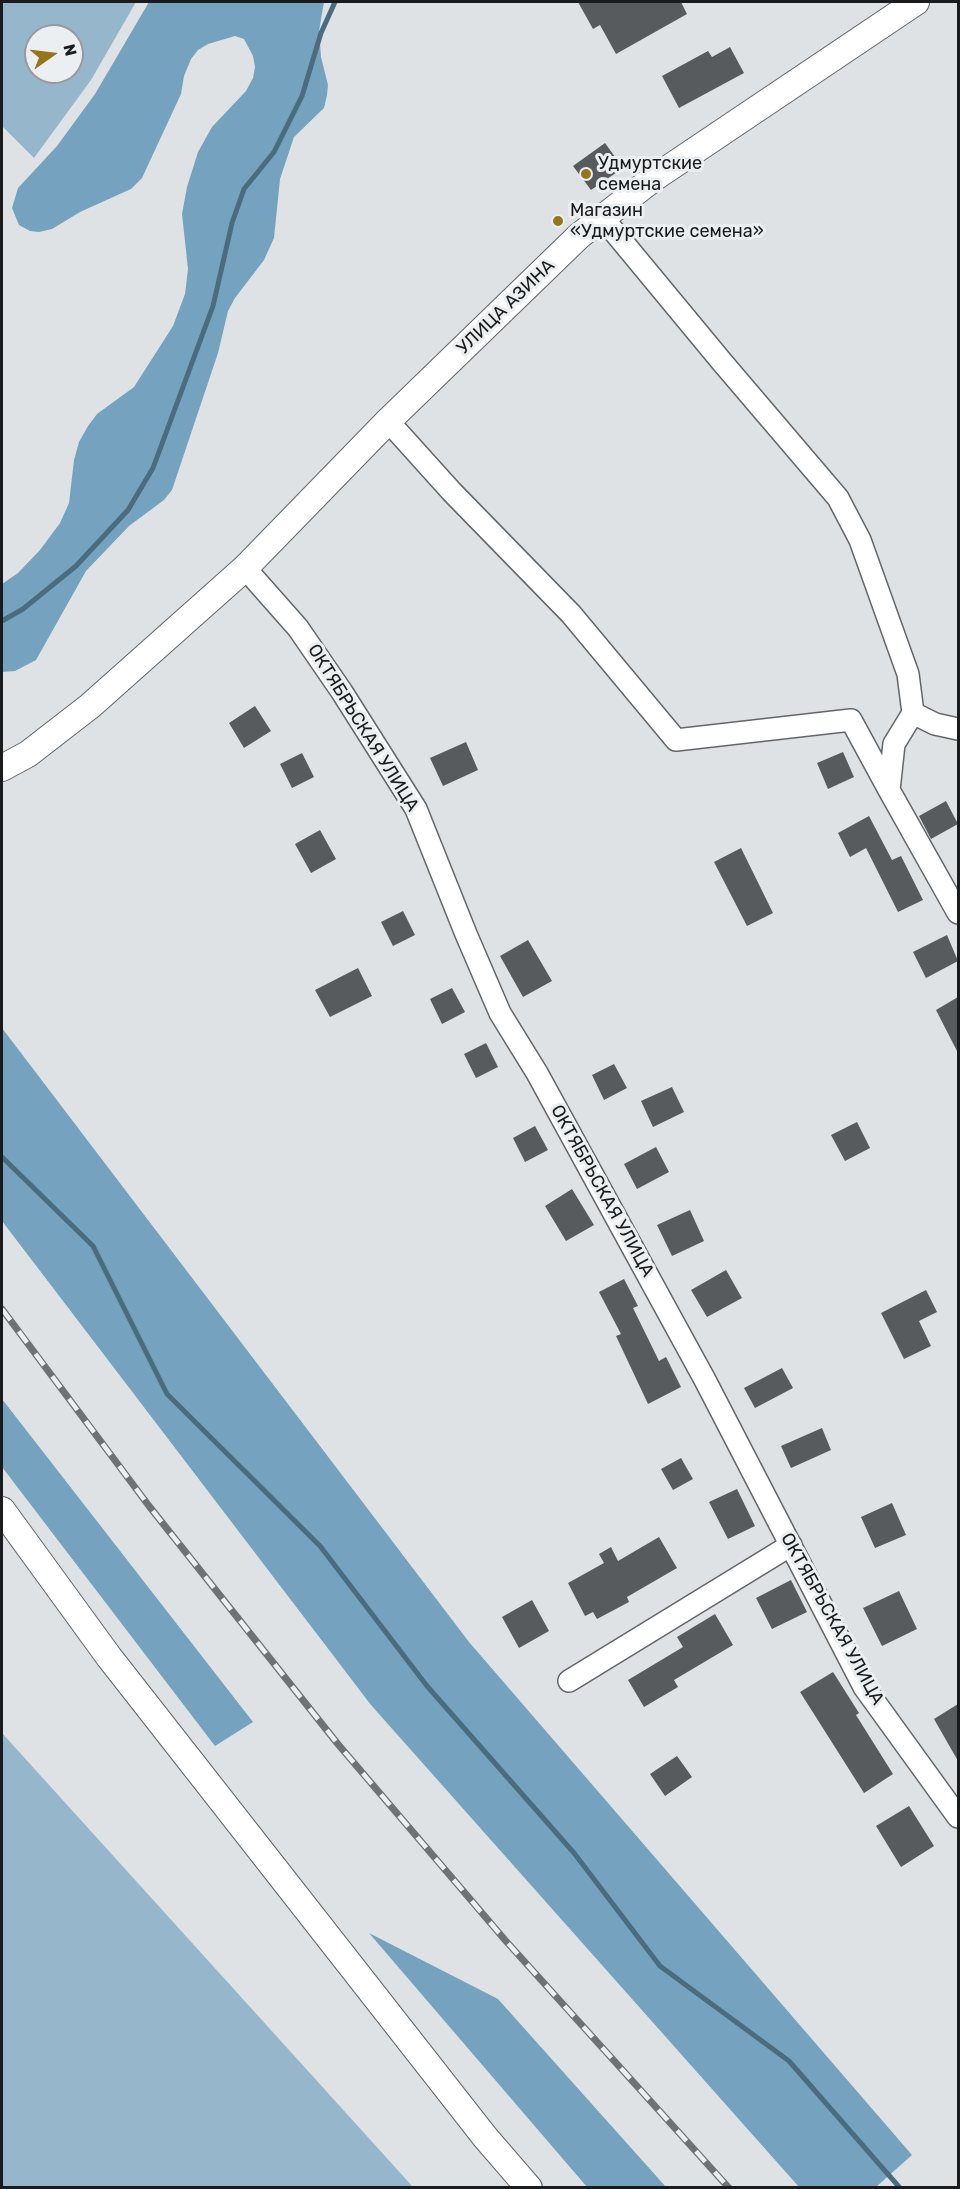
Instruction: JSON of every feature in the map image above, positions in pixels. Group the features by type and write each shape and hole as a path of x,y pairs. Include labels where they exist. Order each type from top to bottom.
{"street":[{"name":"УЛИЦА АЗИНА","path":"2,768 27,754 90,706 245,568 388,420 579,236 654,178 916,2"},
{"path":"602,217 838,498 860,540 908,674 913,713 894,744 889,790"},
{"path":"388,420 452,492 571,614 676,740 851,720 958,913"},
{"name":"ОКТЯБРЬСКАЯ УЛИЦА","path":"245,568 298,628 342,692 416,809 500,1013 554,1104 705,1380 864,1687 958,1817"},
{"path":"913,713 935,724 958,729"},
{"path":"2,1510 109,1657 485,2137 530,2187"},
{"path":"569,1681 791,1545"}],"shaded area":[{"path":"2,2 136,2 91,80 34,158 2,126"},
{"path":"149,2 324,2 319,31 321,57 328,85 327,95 324,108 294,137 280,179 274,238 264,260 228,311 218,353 172,490 164,500 129,526 86,571 36,660 15,671 2,672 2,584 18,573 40,550 60,523 69,503 74,460 79,442 88,426 97,414 134,387 173,326 185,294 188,269 182,214 187,187 198,152 212,127 246,91 253,78 255,67 253,56 244,39 235,36 208,44 198,50 191,59 184,76 181,94 142,178 131,189 80,212 52,229 39,232 30,231 19,225 12,208 18,188 57,146 95,94"},
{"path":"2,1028 469,1642 912,2155 876,2187 799,2187 371,1705 2,1221"},
{"path":"2,1399 253,1722 215,1746 2,1467"},
{"path":"2,1733 413,2187 2,2187"},
{"path":"369,1933 498,1999 666,2187 587,2187"}],"building":[{"path":"578,2 681,2 687,14 616,54 600,25 593,29"},
{"path":"730,47 744,73 679,108 662,76 708,51 712,57"},
{"path":"605,143 623,168 591,190 573,166"},
{"path":"255,706 271,731 244,748 229,723"},
{"path":"466,742 478,770 443,786 430,758"},
{"path":"843,752 854,777 828,789 817,763"},
{"path":"302,753 314,777 292,788 280,764"},
{"path":"946,801 958,824 931,839 919,816"},
{"path":"869,816 892,860 901,856 923,900 898,912 866,848 850,857 838,833"},
{"path":"320,830 336,859 311,873 295,844"},
{"path":"741,848 773,913 747,926 714,862"},
{"path":"403,911 415,935 393,946 381,922"},
{"path":"947,935 958,961 926,978 913,952"},
{"path":"528,940 552,981 523,997 500,956"},
{"path":"358,968 372,996 330,1017 315,990"},
{"path":"452,988 465,1012 442,1024 430,999"},
{"path":"958,997 958,1053 936,1010"},
{"path":"486,1043 498,1067 476,1078 464,1054"},
{"path":"614,1064 627,1088 604,1100 592,1075"},
{"path":"672,1087 684,1112 653,1127 641,1101"},
{"path":"857,1122 870,1148 845,1161 831,1135"},
{"path":"535,1126 548,1150 525,1162 513,1138"},
{"path":"656,1147 669,1172 637,1189 624,1164"},
{"path":"572,1189 594,1225 566,1241 545,1206"},
{"path":"690,1210 704,1241 672,1256 657,1225"},
{"path":"726,1270 742,1298 707,1317 691,1290"},
{"path":"624,1279 638,1306 633,1308 659,1361 666,1357 681,1387 648,1404 616,1336 621,1334 599,1292"},
{"path":"926,1290 937,1312 919,1321 931,1346 904,1359 881,1313"},
{"path":"782,1368 793,1388 755,1408 744,1388"},
{"path":"822,1428 831,1450 791,1468 781,1446"},
{"path":"681,1458 693,1479 673,1490 661,1469"},
{"path":"737,1489 755,1526 728,1539 709,1502"},
{"path":"892,1503 906,1535 875,1548 861,1517"},
{"path":"659,1537 677,1568 627,1597 629,1602 597,1619 593,1612 585,1616 568,1583 604,1563 599,1554 611,1547 618,1561"},
{"path":"791,1580 807,1612 772,1629 756,1598"},
{"path":"899,1591 917,1629 882,1646 863,1608"},
{"path":"532,1600 549,1631 519,1648 502,1617"},
{"path":"715,1614 733,1645 674,1680 678,1687 644,1707 628,1680 683,1647 677,1637"},
{"path":"833,1672 859,1713 856,1715 893,1774 864,1793 800,1692"},
{"path":"958,1704 958,1761 934,1719"},
{"path":"677,1756 692,1777 665,1796 650,1774"},
{"path":"909,1806 934,1846 901,1867 876,1826"}],"waterway":[{"path":"2,621 23,609 76,566 128,510 153,468 213,306 232,223 244,189 274,152 302,96 321,33 335,2"},
{"path":"2,1157 93,1246 167,1394 320,1546 427,1686 574,1853 660,1966 789,2061 900,2188"}],"railway":[{"path":"2,1309 149,1506 337,1743 505,1940 729,2188"}],"place":[{"name":"Удмуртские семена","path":"586,174"},
{"name":"Магазин «Удмуртские семена»","path":"558,221"}]}
